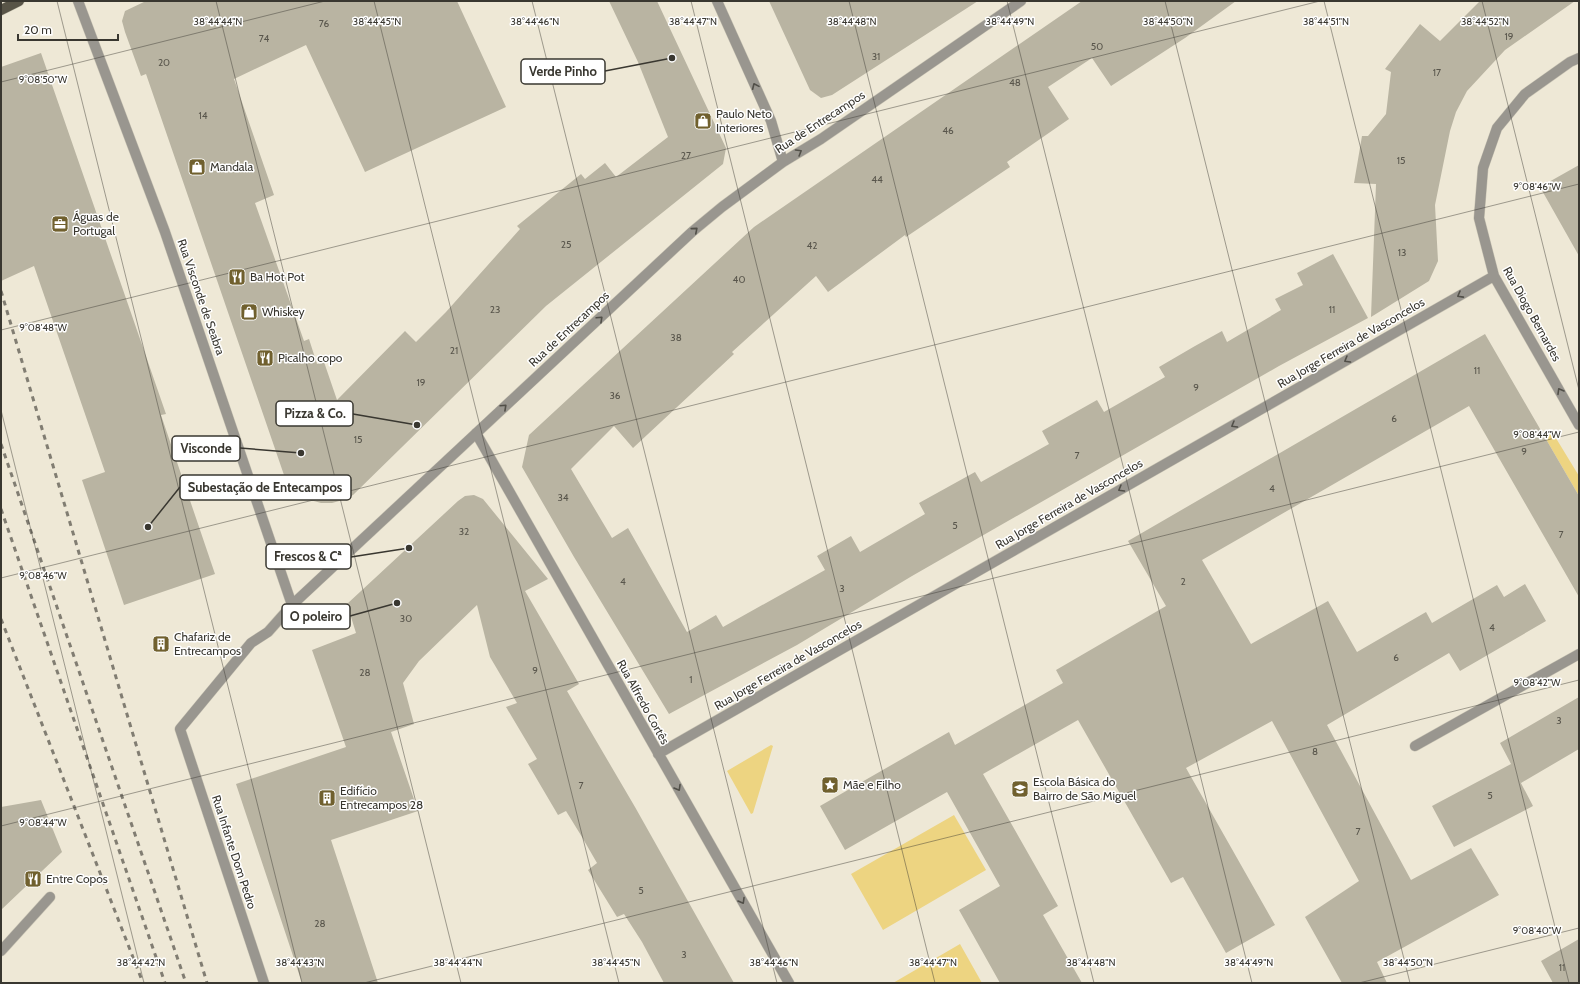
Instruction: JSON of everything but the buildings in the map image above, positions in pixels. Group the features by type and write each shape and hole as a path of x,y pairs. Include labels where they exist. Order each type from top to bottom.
{"main road":[{"path":"1,10 19,1"}],"street":[{"name":"Rua Visconde de Seabra","path":"78,1 165,232 292,605"},
{"path":"717,1 771,121 783,162"},
{"name":"Rua de Entrecampos","path":"180,729 251,643 268,632 292,605 693,231 739,194 783,162 824,137 1021,1"},
{"name":"Rua Diogo Bernardes","path":"1579,58 1570,62 1525,94 1497,128 1483,168 1479,218 1494,276 1579,425"},
{"name":"Rua Jorge Ferreira de Vasconcelos","path":"658,754 1494,276"},
{"name":"Rua Alfredo Cortês","path":"476,434 789,983"},
{"path":"1415,746 1579,654"},
{"name":"Rua Infante Dom Pedro","path":"180,729 264,983"},
{"path":"1,952 50,898"}],"shaded area":[{"path":"1551,430 1579,476 1579,496 1543,434"},
{"path":"771,745 773,746 753,813 751,814 727,771"},
{"path":"954,815 986,870 883,930 851,874"},
{"path":"960,944 982,983 893,983"}],"railway":[{"path":"1,291 207,983"},
{"path":"1,444 186,983"},
{"path":"1,509 165,983"},
{"path":"1,619 143,983"}],"place":[{"name":"Verde Pinho","path":"672,58"},
{"name":"Paulo Neto Interiores","path":"703,121"},
{"name":"Mandala","path":"197,167"},
{"name":"Águas de Portugal","path":"60,224"},
{"name":"Ba Hot Pot","path":"237,277"},
{"name":"Whiskey","path":"249,312"},
{"name":"Picalho copo","path":"265,358"},
{"name":"Pizza & Co.","path":"417,425"},
{"name":"Visconde","path":"301,453"},
{"name":"Subestação de Entecampos","path":"148,527"},
{"name":"Frescos & Cª","path":"409,548"},
{"name":"O poleiro","path":"397,603"},
{"name":"Chafariz de Entrecampos","path":"161,644"},
{"name":"Mãe e Filho","path":"830,785"},
{"name":"Escola Básica do Bairro de São Miguel","path":"1020,789"},
{"name":"Edifício Entrecampos 28","path":"327,798"},
{"name":"Entre Copos","path":"33,879"}]}
